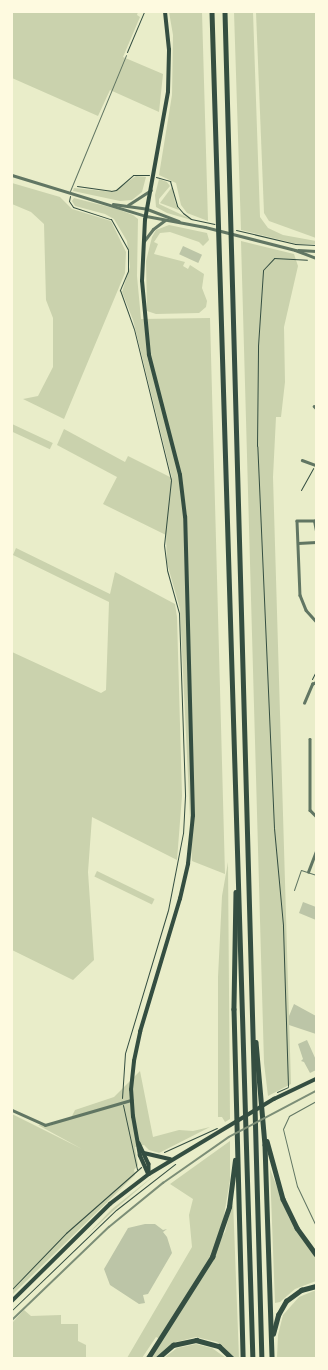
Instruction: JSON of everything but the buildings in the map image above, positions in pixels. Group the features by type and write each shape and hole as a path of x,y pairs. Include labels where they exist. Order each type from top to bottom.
{"highway":[{"path":"212,12 253,1358"},
{"path":"224,12 262,1358"},
{"path":"238,880 234,905 233,951 243,1358"},
{"path":"253,1024 264,1127 283,1199 297,1228 316,1254"},
{"path":"264,1127 272,1358"},
{"path":"148,1358 212,1257 229,1207 237,1149"},
{"path":"271,1339 278,1315 286,1301 301,1290 316,1286"},
{"path":"158,1358 174,1345 196,1340 219,1346 232,1358"}],"main road":[{"path":"148,1174 142,1164 131,1100 134,1061 140,1032 180,899 188,864 193,816 185,517 180,475 149,355 142,288 143,242 146,216 155,173 168,92 169,50 165,12"},
{"path":"12,1301 110,1204 148,1174 170,1159 250,1113 316,1079"},
{"path":"136,1136 149,1164 148,1174"},
{"path":"144,1152 170,1159"}],"street":[{"path":"12,175 146,216 205,227 295,250 316,258"},
{"path":"127,205 151,190"},
{"path":"109,204 127,205 147,209 182,222"},
{"path":"143,242 153,229 166,220"},
{"path":"295,250 316,251"},
{"path":"302,460 315,464"},
{"path":"316,531 314,521 297,521 300,595 306,610 316,621"},
{"path":"298,543 316,542"},
{"path":"304,703 312,684 316,682"},
{"path":"310,739 310,810 316,816"},
{"path":"308,872 316,851"},
{"path":"12,1110 45,1125 122,1101 131,1100"}],"lane":[{"path":"70,194 72,185 126,55"},
{"path":"294,890 301,870 316,876"},
{"path":"316,1101 289,1116 283,1130 296,1186 316,1226"}],"path":[{"path":"126,55 144,12"},
{"path":"72,185 111,191 139,174 170,181 177,206 183,213 192,219 218,225"},
{"path":"12,1288 66,1233 137,1169 122,1101 122,1079 126,1047 179,863 185,796 179,613 167,570 164,545 171,480 134,328 120,290 128,266 128,250 124,238 111,219 70,204 70,194"},
{"path":"231,229 295,244 316,245"},
{"path":"273,1094 288,1086 283,925 274,828 257,446 258,346 263,270 274,258 312,260"},
{"path":"301,490 315,464"},
{"path":"311,683 316,671"},
{"path":"165,1151 219,1127"},
{"path":"12,1310 82,1242 138,1191 175,1164"}],"green space":[{"path":"12,12 138,12 137,15 140,17 123,57 163,74 159,112 110,90 98,116 12,78"},
{"path":"169,12 202,12 208,221 187,213 181,205 176,183 159,175 172,95 173,35"},
{"path":"234,12 253,12 260,217 268,228 283,235 316,241 316,244 297,244 241,230"},
{"path":"256,12 316,12 316,238 269,221 264,213"},
{"path":"136,176 146,177 142,192 132,200 120,201 73,191 74,188 113,192"},
{"path":"159,179 167,182 170,186 159,199 159,204 195,221 167,213 156,207 155,195"},
{"path":"12,183 60,197 72,209 111,221 126,252 125,273 64,419 23,399 38,396 53,367 53,318 46,300 44,224 31,212 12,204"},
{"path":"172,187 175,202 179,210 160,203"},
{"path":"74,198 117,209 133,215 138,219 137,276 141,319 210,318 225,874 192,861 180,609 167,563 166,535 103,504 117,477 57,445 64,429 125,462 128,456 172,478 133,320 122,292 130,267 127,241 114,219 105,214 75,206 72,201"},
{"path":"169,225 207,233 209,240 203,246 199,242 170,232 160,233 154,242 158,244 154,254 185,262 183,266 188,269 190,265 204,274 202,288 207,301 206,307 199,313 156,314 147,311 146,261 152,237 156,230"},
{"path":"241,241 294,254 298,266 284,327 285,382 281,417 276,417 273,477 291,1084 268,1096 264,1063"},
{"path":"12,424 53,443 50,449 12,432"},
{"path":"16,548 110,594 115,572 175,604 177,617 182,796 177,860 92,817 88,872 94,960 73,980 12,950 12,652 101,693 106,690 109,602 13,555"},
{"path":"228,862 230,1119 225,1122 222,1117 218,1117 218,977 222,896"},
{"path":"97,871 155,899 152,904 94,876"},
{"path":"140,1071 153,1137 179,1130 193,1131 210,1127 159,1153 149,1150 144,1145 135,1147 138,1165 134,1170 135,1175 12,1295 12,1114 82,1149 38,1125 49,1126 71,1118 75,1110 114,1097"},
{"path":"230,1141 230,1180 220,1239 225,1232 233,1200 239,1358 235,1358 217,1342 196,1337 176,1342 156,1358 150,1358 162,1340 156,1337 142,1358 127,1358 192,1247 189,1215 193,1199 170,1184"},
{"path":"270,1169 289,1218 316,1257 316,1281 295,1289 280,1302 275,1303"},
{"path":"156,1174 113,1211 85,1237 112,1209"},
{"path":"316,1290 316,1358 277,1358 278,1335 283,1315 299,1297"},
{"path":"24,1310 31,1316 61,1315 61,1324 78,1324 78,1341 86,1345 86,1358 12,1358 12,1323"},
{"path":"196,1344 212,1348 226,1358 164,1358 177,1348"}],"railway":[{"path":"12,1320 109,1227 163,1183 229,1137 316,1091"}]}
